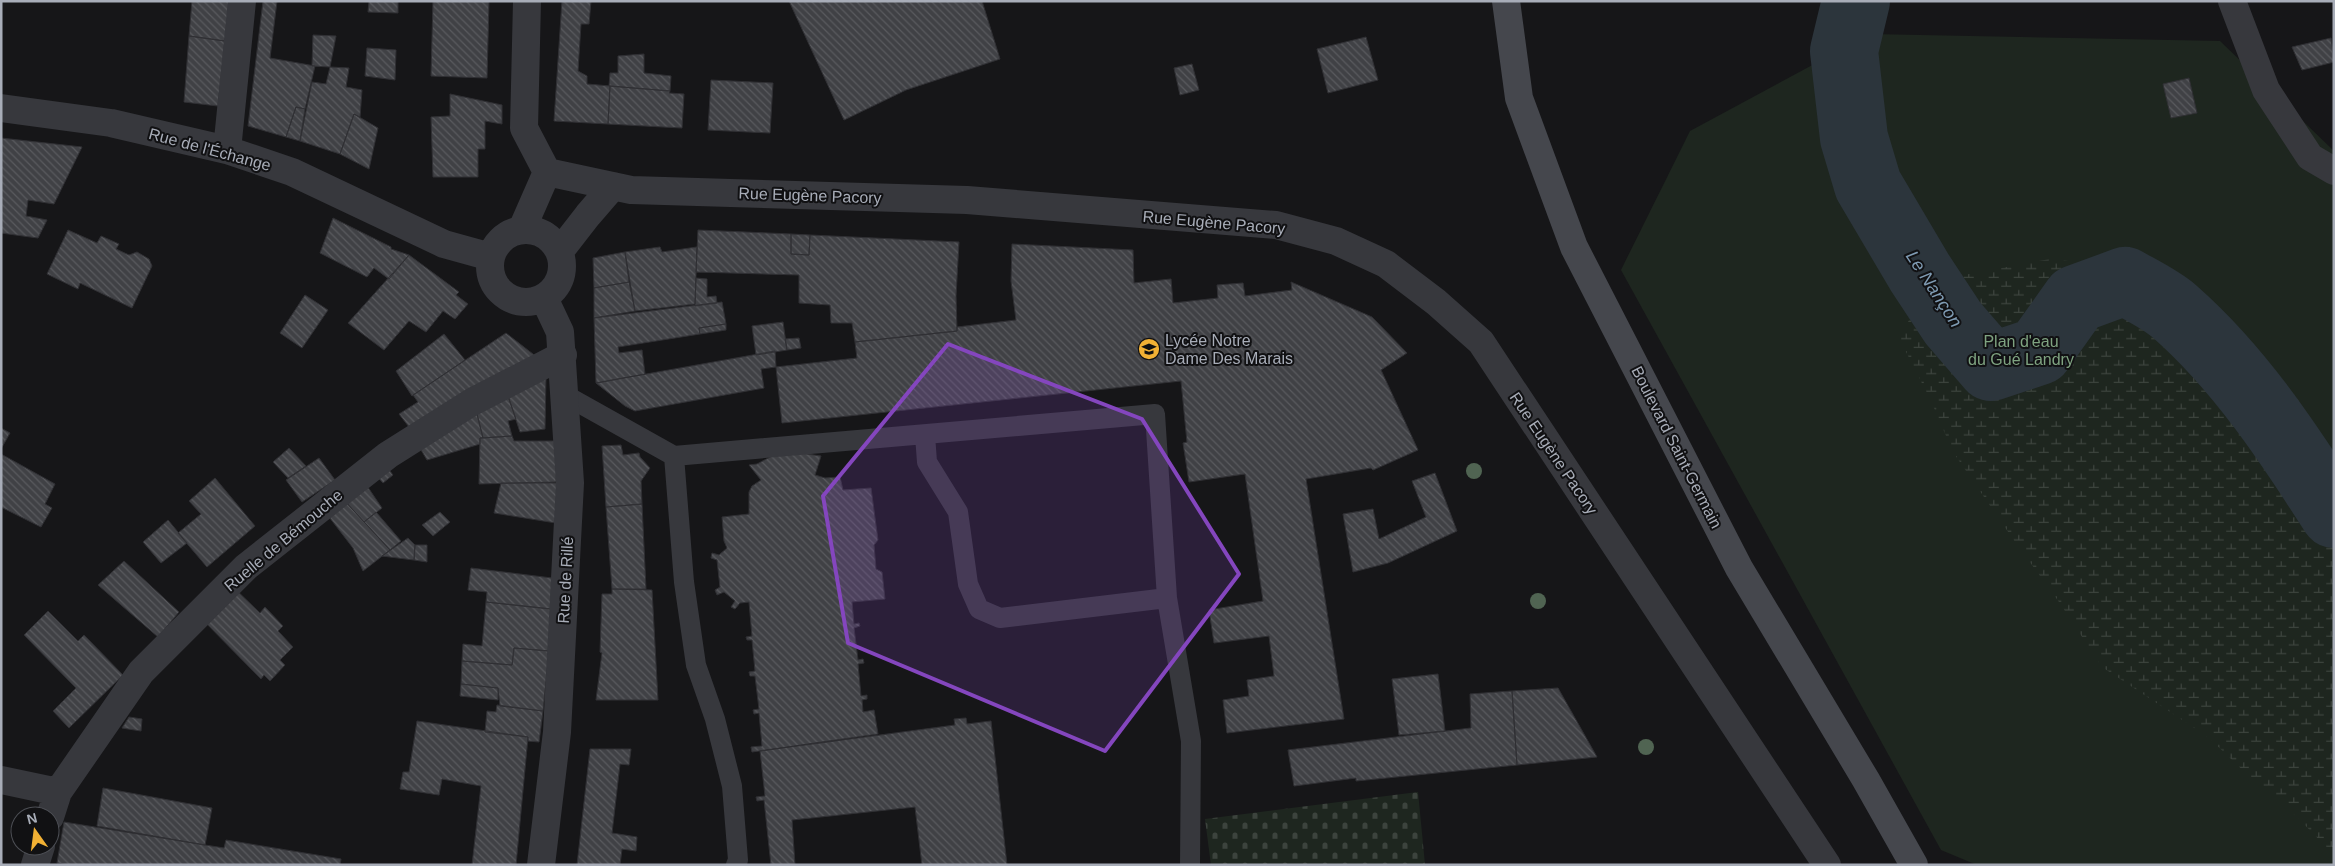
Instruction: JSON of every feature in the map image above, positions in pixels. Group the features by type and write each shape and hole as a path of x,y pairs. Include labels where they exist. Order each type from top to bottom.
{"main road":[{"name":"Boulevard Saint-Germain","path":"1506,1 1519,98 1574,247 1739,568 1866,780 1914,865"}],"street":[{"path":"227,150 242,1"},
{"path":"522,229 547,172 524,128 527,1"},
{"path":"2232,1 2266,90 2310,157 2334,171"},
{"name":"Rue de l'Échange","path":"1,108 111,123 227,150 292,172 444,244 491,257"},
{"name":"Rue Eugène Pacory","path":"547,172 631,190 968,200 1276,224 1336,241 1386,264 1436,302 1481,342 1827,865"},
{"path":"560,251 588,214 613,186"},
{"path":"522,229 534,230 545,234 560,251 562,267 559,282 544,298 522,302 502,293 495,286 489,262 500,240 510,232 522,229"},
{"name":"Rue de Rillé","path":"541,865 558,732 570,483 560,332 544,298"},
{"name":"Ruelle de Bémouche","path":"54,804 141,672 246,567 388,455 472,402 563,355"},
{"path":"1,780 54,804"}],"lane":[{"path":"565,395 674,456 1155,414 1167,598 1191,741 1190,865"},
{"path":"925,435 927,462 958,512 968,584 979,609 1000,618 1167,598"},
{"path":"674,456 684,582 696,665 715,719 732,786 738,860 736,865"}],"highlighted area":[{"path":"948,344 1142,419 1239,574 1105,751 848,643 823,496"}],"green space":[{"name":"Plan d'eau du Gué Landry","path":"1870,34 2220,41 2334,151 2334,865 1977,865 1941,850 1621,270 1690,131"},
{"path":"2050,259 2113,266 2176,292 2228,329 2288,383 2328,449 2334,462 2334,855 2298,818 2252,779 2208,737 2102,667 2059,602 1953,452 1931,401 1899,338 1922,297 1964,275"},
{"path":"1418,792 1425,865 1211,865 1205,819"}],"building":[{"path":"192,1 230,1 225,41 189,36"},
{"path":"263,1 277,1 270,58 315,66 305,109 296,107 286,137 248,126"},
{"path":"369,1 398,1 398,13 368,12"},
{"path":"433,1 489,1 487,78 431,76"},
{"path":"562,1 591,1 589,24 581,24 578,71 587,76 587,84 610,86 608,124 554,121"},
{"path":"789,1 982,1 1000,59 906,90 844,120"},
{"path":"313,35 336,36 330,67 312,66"},
{"path":"189,36 225,41 218,106 184,102"},
{"path":"1366,37 1378,80 1328,93 1317,49"},
{"path":"2331,38 2334,62 2302,70 2292,47"},
{"path":"367,48 396,50 395,80 365,76"},
{"path":"644,54 644,73 671,76 670,91 609,86 610,73 618,73 618,56"},
{"path":"1192,64 1199,90 1180,95 1174,68"},
{"path":"330,67 349,68 346,87 362,90 360,117 354,114 340,154 300,141 312,82 326,84"},
{"path":"2189,78 2197,113 2171,118 2163,84"},
{"path":"711,80 773,83 770,133 708,130"},
{"path":"610,86 684,94 682,128 608,124"},
{"path":"450,94 502,105 502,124 485,121 485,149 478,149 478,177 433,177 431,117 450,116"},
{"path":"296,107 305,109 300,141 286,137"},
{"path":"354,114 378,128 369,169 340,154"},
{"path":"1,138 82,147 54,204 28,200 26,216 47,220 38,238 1,233"},
{"path":"333,218 391,247 391,249 409,255 389,279 374,268 367,277 320,253"},
{"path":"68,230 97,243 101,236 119,244 116,249 129,255 137,252 149,259 152,266 132,308 80,283 78,289 47,274"},
{"path":"698,230 791,234 791,254 809,255 810,235 959,242 956,296 957,331 855,342 852,323 831,323 830,305 799,303 799,275 696,272"},
{"path":"791,234 810,235 809,255 791,254"},
{"path":"1012,244 1133,250 1134,283 1171,279 1173,303 1218,298 1217,285 1243,283 1245,296 1292,290 1291,282 1372,317 1407,353 1381,370 1418,450 1373,470 1371,468 1306,479 1344,719 1227,733 1223,700 1249,696 1247,680 1274,676 1269,636 1214,643 1209,610 1263,601 1245,474 1189,482 1183,443 1187,442 1181,381 782,423 776,367 857,358 855,342 957,331 957,327 1016,320 1011,281"},
{"path":"660,247 662,252 697,247 695,304 635,311 625,252"},
{"path":"625,252 629,282 594,288 593,258"},
{"path":"409,255 459,292 456,295 468,304 455,319 443,311 426,332 409,321 384,350 348,323"},
{"path":"696,278 707,279 707,297 716,296 717,303 695,306"},
{"path":"629,282 635,311 594,318 594,288"},
{"path":"305,295 328,310 302,348 280,333"},
{"path":"722,302 726,324 699,328 700,334 618,347 619,353 642,350 645,374 596,383 594,318"},
{"path":"783,322 787,350 756,355 752,326"},
{"path":"726,324 726,330 700,334 699,328"},
{"path":"506,333 538,358 409,427 399,414 418,402 413,395"},
{"path":"444,334 465,360 412,396 396,371"},
{"path":"799,338 801,348 787,350 785,339"},
{"path":"775,351 776,367 761,369 764,388 635,411 625,406 596,383"},
{"path":"546,375 545,429 520,432 506,390"},
{"path":"506,390 516,419 508,421 512,436 483,438 475,406"},
{"path":"475,406 483,438 480,438 480,444 427,460 417,443"},
{"path":"1,428 10,433 1,449"},
{"path":"512,436 514,441 559,441 556,482 479,484 480,438"},
{"path":"621,445 623,455 639,453 640,457 650,468 641,481 642,504 606,507 602,446"},
{"path":"289,448 306,466 288,478 273,462"},
{"path":"793,452 821,456 815,475 825,478 840,477 843,490 871,488 878,540 874,545 876,569 882,572 885,599 852,602 854,624 859,623 860,626 854,628 858,660 863,659 864,663 858,664 861,696 867,695 867,699 862,700 863,712 874,710 878,734 752,752 751,747 762,746 759,713 754,714 753,710 759,709 755,676 750,676 749,672 755,671 752,640 747,640 746,637 752,636 749,602 740,603 735,609 731,607 735,601 724,592 717,595 715,590 720,587 717,560 711,558 712,553 719,555 727,548 724,541 722,517 749,514 749,492 752,486 761,480 749,465 757,464 774,455"},
{"path":"1,454 55,484 45,504 52,508 41,527 1,507"},
{"path":"319,458 335,480 302,502 286,480"},
{"path":"386,466 393,475 383,483 376,475"},
{"path":"1435,473 1457,531 1388,563 1353,572 1343,514 1373,509 1379,539 1426,517 1412,481"},
{"path":"215,478 255,526 207,567 178,533 201,514 189,501"},
{"path":"365,483 382,508 364,522 344,500"},
{"path":"501,483 559,483 556,523 494,513"},
{"path":"344,500 390,550 363,571 353,548 326,513"},
{"path":"642,504 646,589 612,589 606,507"},
{"path":"376,512 401,541 390,550 364,522"},
{"path":"440,512 450,522 433,536 422,525"},
{"path":"168,520 187,543 161,563 143,542"},
{"path":"408,538 415,545 414,560 382,556"},
{"path":"415,545 427,545 427,562 414,560"},
{"path":"124,561 179,612 158,637 98,585"},
{"path":"471,568 552,578 551,609 486,602 487,592 468,590"},
{"path":"230,584 260,613 265,607 283,626 278,631 293,647 280,660 285,665 270,681 264,675 261,679 199,616"},
{"path":"612,589 652,590 658,700 596,700 602,653 600,652 602,594 612,594"},
{"path":"486,602 551,609 549,651 514,648 512,665 462,661 463,644 482,646"},
{"path":"48,611 78,641 84,635 123,675 69,728 53,711 76,688 24,635"},
{"path":"514,648 549,651 543,711 500,706 498,688 461,684 462,661 512,665"},
{"path":"1438,674 1445,731 1399,735 1392,679"},
{"path":"461,684 498,688 498,700 460,696"},
{"path":"1558,688 1597,757 1517,765 1512,691"},
{"path":"1512,691 1517,765 1356,781 1356,778 1294,786 1288,750 1471,728 1470,694"},
{"path":"497,705 543,711 539,742 528,741 528,737 485,732 487,711 496,712"},
{"path":"129,717 142,719 141,731 122,728"},
{"path":"966,718 967,724 991,721 1007,865 922,865 915,807 792,820 795,865 771,865 764,800 757,801 756,797 765,796 760,751 955,725 954,719"},
{"path":"417,721 528,737 516,865 472,865 481,786 442,779 439,795 400,789 403,772 409,772"},
{"path":"590,749 631,749 629,765 620,764 612,833 637,837 636,851 622,849 620,865 577,865"},
{"path":"103,788 212,808 205,845 97,826"},
{"path":"64,822 224,848 226,840 341,859 340,865 68,865 57,863 58,856 60,856"}],"waterway":[{"name":"Le Nançon","path":"1856,1 1844,51 1854,138 1868,185 1920,273 1953,323 1991,367 2039,351 2076,299 2125,281 2169,307 2198,333 2220,357 2241,381 2280,433 2334,514"}],"place":[{"name":"Lycée Notre Dame Des Marais","path":"1149,349"}]}
